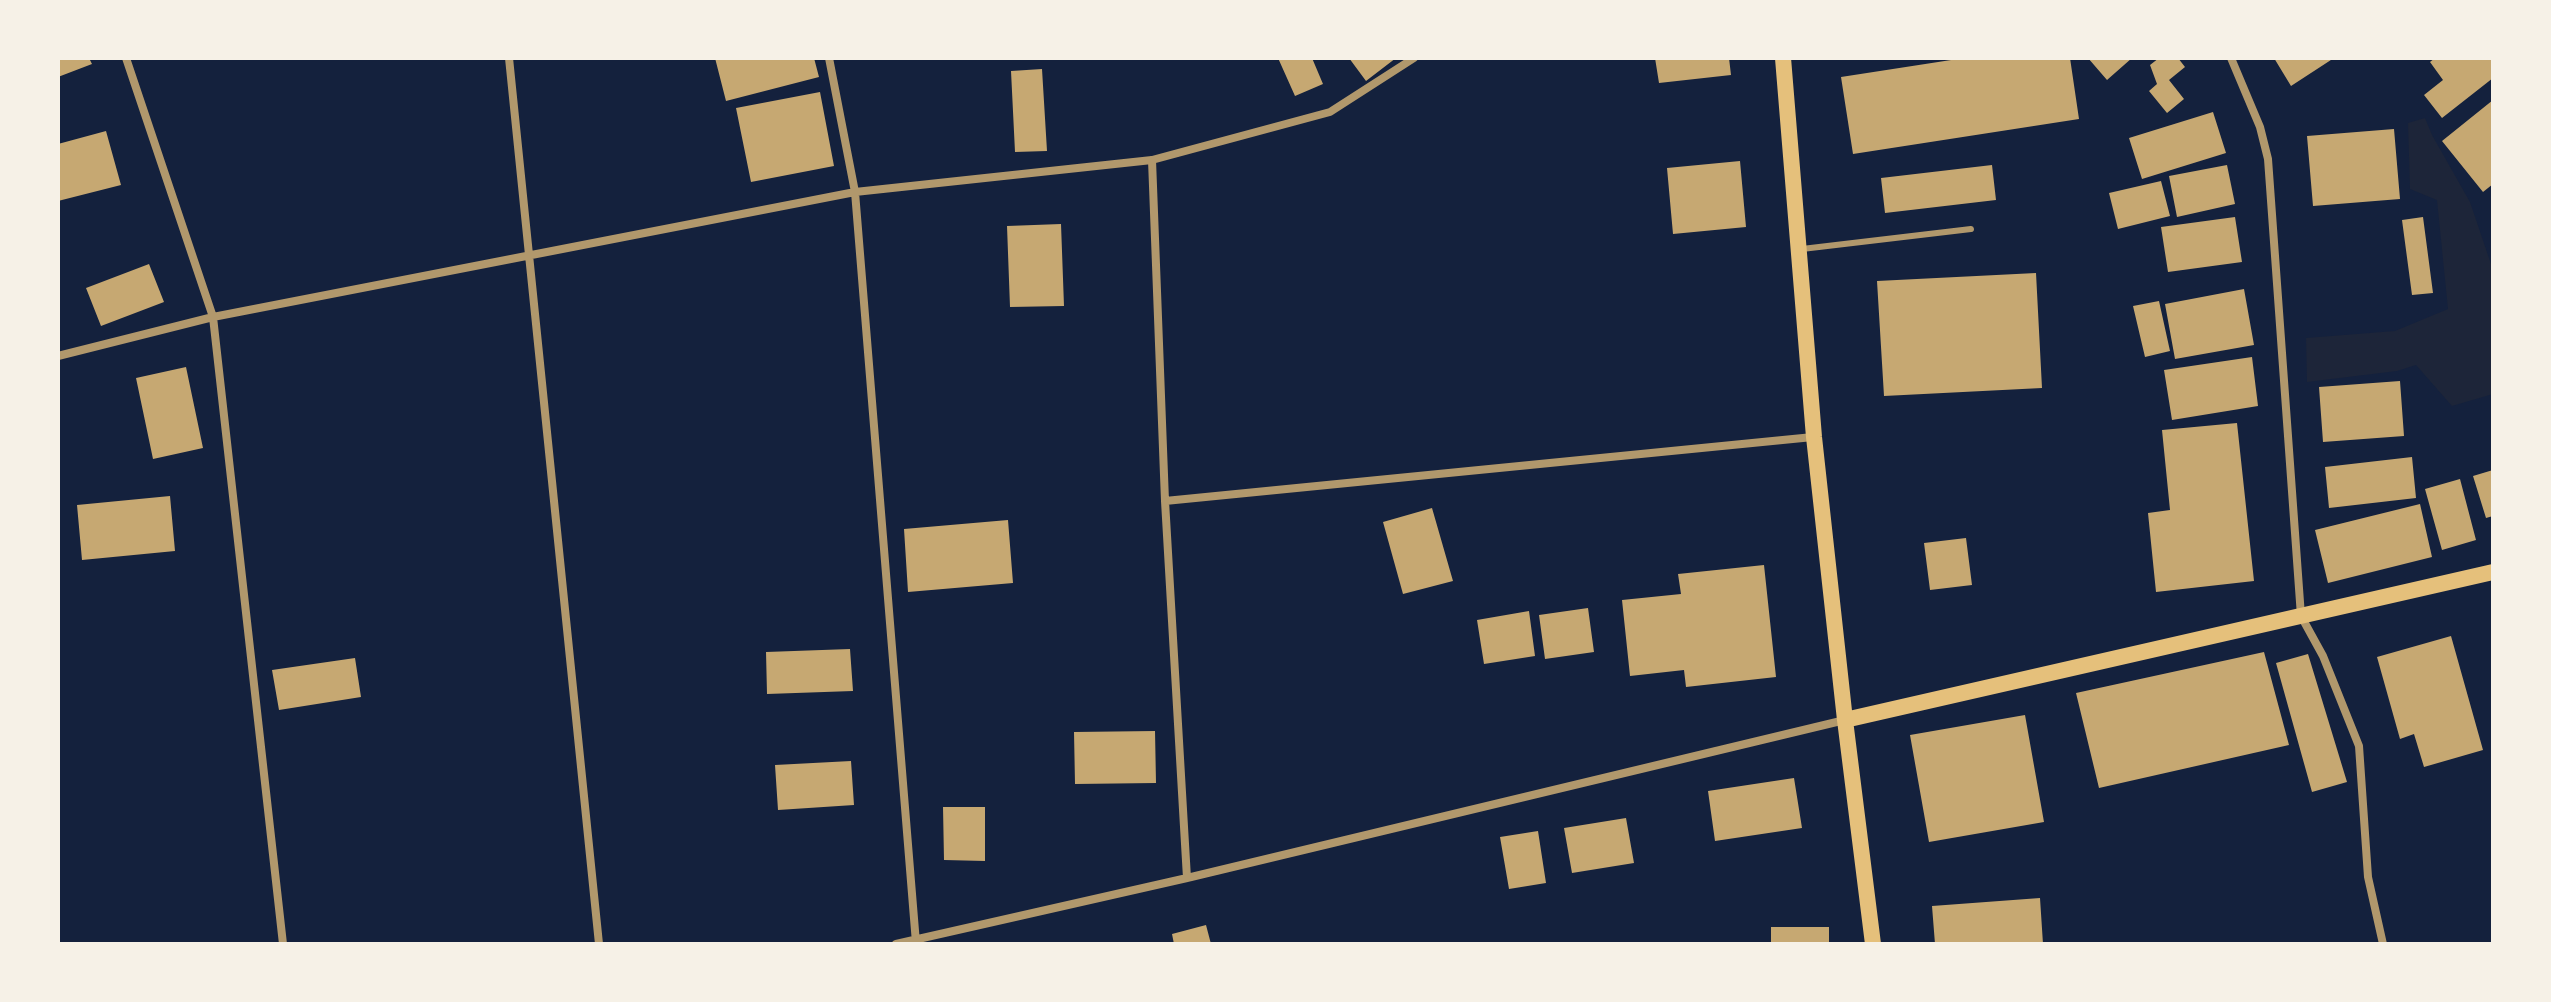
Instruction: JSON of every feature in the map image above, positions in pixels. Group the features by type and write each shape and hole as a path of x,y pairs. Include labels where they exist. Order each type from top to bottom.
{"main road":[{"path":"1783,58 1814,437 1873,944"},
{"path":"1845,720 2493,572"}],"street":[{"path":"126,58 213,317 283,944"},
{"path":"509,58 599,944"},
{"path":"829,58 855,192 916,942"},
{"path":"58,356 213,317 855,192 1152,160 1330,112 1414,58"},
{"path":"2231,58 2260,127 2268,159 2301,616 2323,656 2359,746 2368,877 2383,944"},
{"path":"1152,160 1165,501 1187,878"},
{"path":"1165,501 1814,437"},
{"path":"896,944 916,942 1845,720"}],"lane":[{"path":"1799,250 1971,229"}],"shaded area":[{"path":"2425,118 2470,202 2493,270 2493,394 2452,406 2416,365 2397,371 2307,382 2306,338 2395,331 2448,309 2437,200 2410,189 2408,123"}],"building":[{"path":"58,58 89,58 92,64 58,77"},
{"path":"715,58 814,58 819,77 726,101"},
{"path":"1278,58 1312,58 1323,84 1295,96"},
{"path":"1349,58 1396,58 1366,81"},
{"path":"1655,58 1729,58 1731,75 1659,83"},
{"path":"1964,58 2070,58 2079,119 1853,154 1841,77"},
{"path":"2088,58 2132,58 2107,80"},
{"path":"2159,58 2178,58 2185,67 2169,80 2184,99 2167,113 2149,91 2157,84 2150,65"},
{"path":"2274,58 2334,58 2291,86"},
{"path":"2435,58 2493,58 2493,78 2442,118 2424,95 2443,80 2430,62"},
{"path":"1042,69 1047,151 1015,152 1011,71"},
{"path":"820,92 834,166 751,182 736,108"},
{"path":"2493,100 2493,184 2483,192 2442,141"},
{"path":"2213,112 2226,153 2142,179 2129,138"},
{"path":"2394,129 2400,199 2313,206 2307,136"},
{"path":"106,131 121,185 58,201 58,144"},
{"path":"1740,161 1746,227 1673,234 1667,168"},
{"path":"1992,165 1996,200 1885,213 1881,178"},
{"path":"2227,165 2235,204 2177,217 2169,176"},
{"path":"2161,181 2170,216 2118,229 2109,193"},
{"path":"2235,217 2242,262 2168,272 2161,227"},
{"path":"2423,217 2433,293 2412,295 2402,220"},
{"path":"1061,224 1064,306 1010,307 1007,226"},
{"path":"149,264 164,302 101,326 86,288"},
{"path":"2036,273 2042,388 1884,396 1877,281"},
{"path":"2244,289 2254,345 2175,359 2165,304"},
{"path":"2159,301 2170,351 2145,357 2133,306"},
{"path":"2252,357 2258,406 2172,420 2164,370"},
{"path":"186,367 203,448 153,459 136,378"},
{"path":"2400,381 2404,436 2323,442 2319,387"},
{"path":"2237,423 2254,581 2156,592 2148,513 2170,510 2162,430"},
{"path":"2412,457 2416,498 2329,508 2325,467"},
{"path":"2493,470 2493,516 2486,518 2473,476"},
{"path":"2460,479 2476,540 2442,550 2425,489"},
{"path":"170,496 175,551 82,560 77,505"},
{"path":"2420,504 2432,557 2328,583 2315,530"},
{"path":"1432,508 1453,581 1403,594 1383,522"},
{"path":"1008,520 1013,583 908,592 904,529"},
{"path":"1966,538 1972,585 1930,590 1924,543"},
{"path":"1764,565 1776,677 1686,687 1684,670 1630,676 1622,600 1681,594 1678,574"},
{"path":"1588,608 1594,652 1545,659 1539,615"},
{"path":"1529,611 1535,656 1484,664 1477,620"},
{"path":"2451,636 2483,750 2424,767 2414,734 2400,739 2377,657"},
{"path":"850,649 853,691 767,694 766,652"},
{"path":"2264,652 2289,745 2099,788 2076,693"},
{"path":"2308,654 2347,782 2312,792 2276,663"},
{"path":"355,658 361,697 279,710 272,670"},
{"path":"2025,715 2044,822 1929,842 1910,735"},
{"path":"1155,731 1156,783 1075,784 1074,732"},
{"path":"851,761 854,805 778,810 775,765"},
{"path":"1794,778 1802,828 1715,841 1708,791"},
{"path":"943,807 985,807 985,861 944,860"},
{"path":"1626,818 1634,863 1572,873 1564,828"},
{"path":"1538,831 1546,883 1509,889 1500,837"},
{"path":"2040,898 2043,944 1935,944 1932,906"},
{"path":"1206,925 1211,944 1174,944 1172,934"},
{"path":"1771,927 1829,927 1829,944 1771,944"}]}
